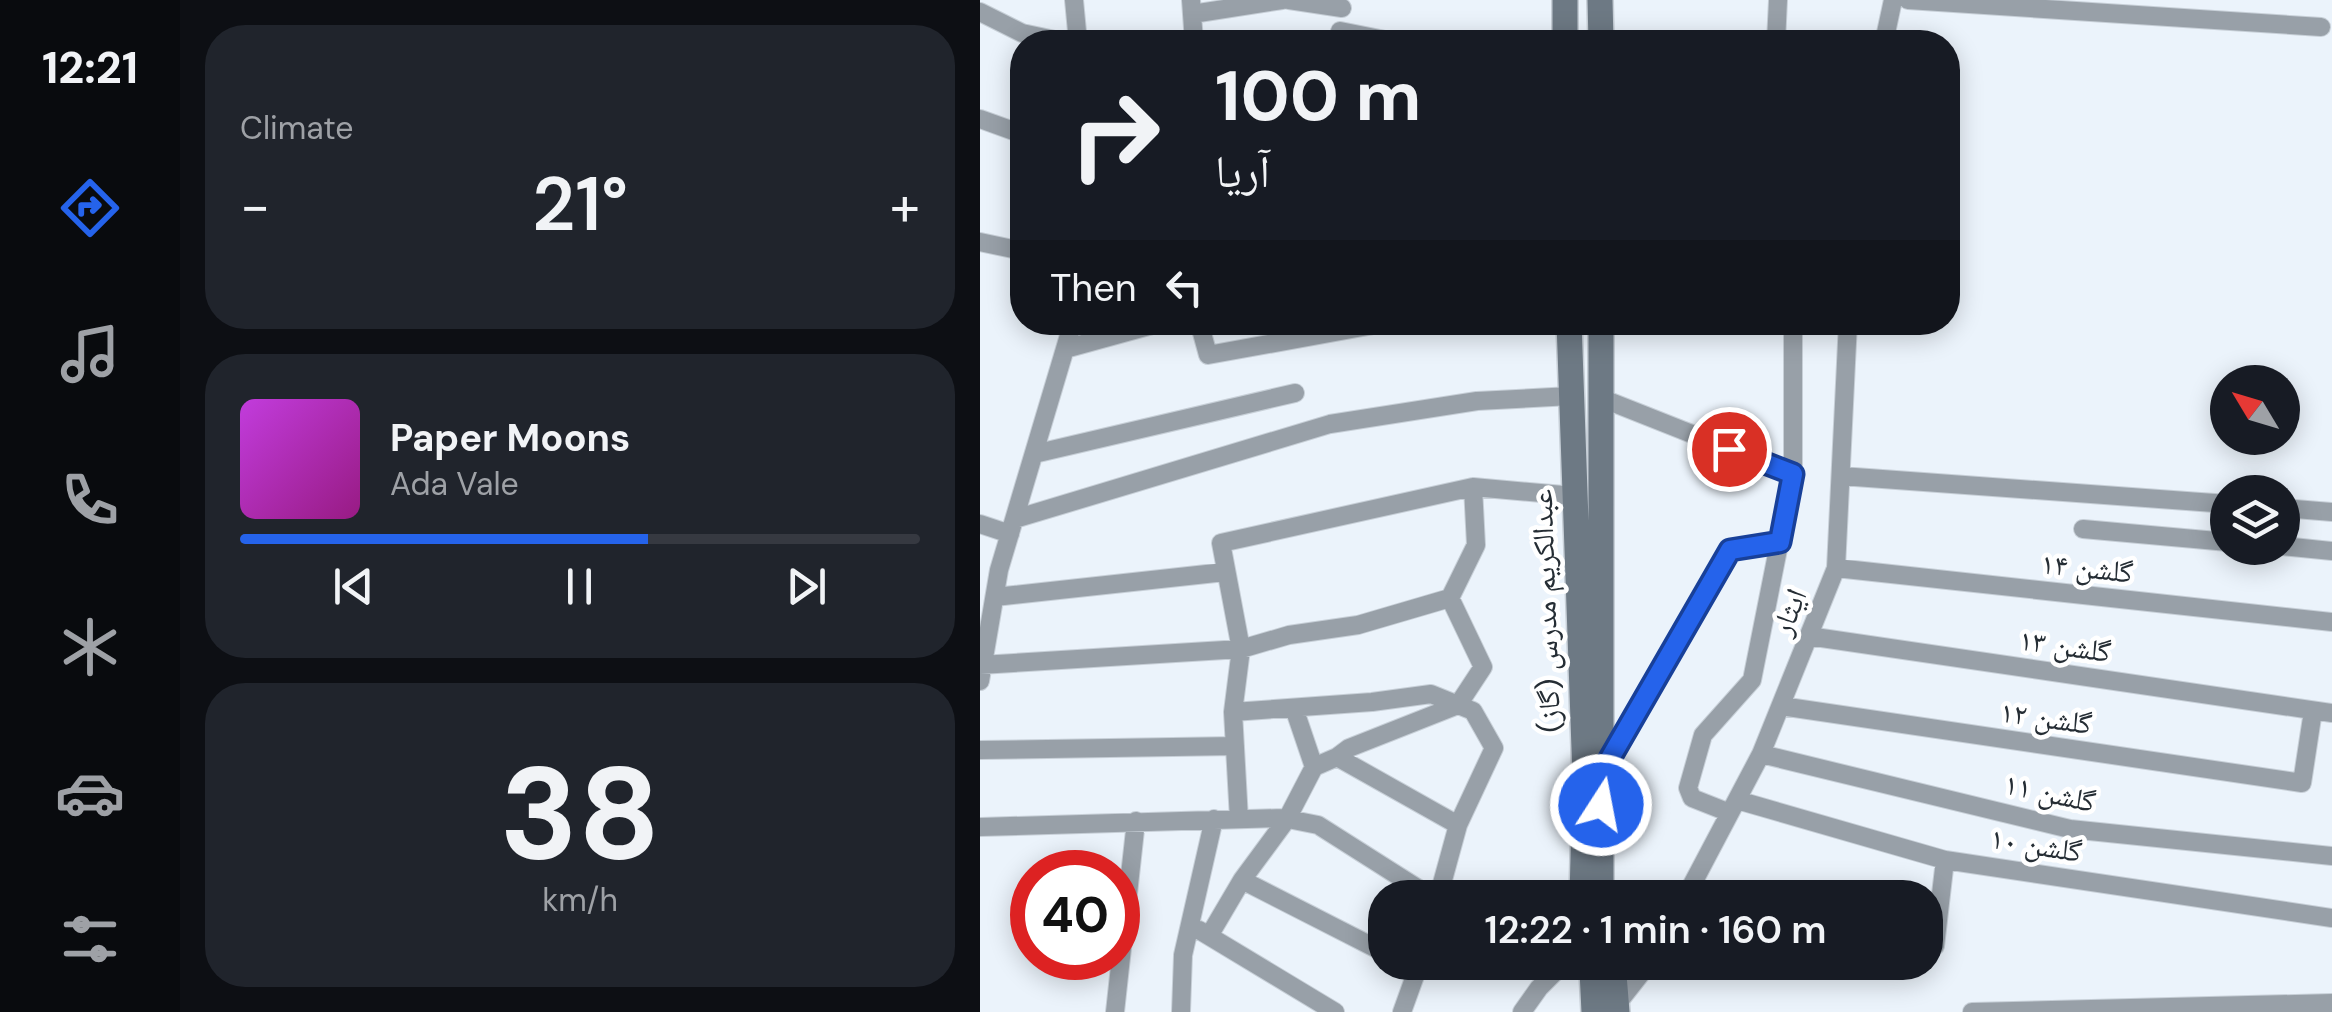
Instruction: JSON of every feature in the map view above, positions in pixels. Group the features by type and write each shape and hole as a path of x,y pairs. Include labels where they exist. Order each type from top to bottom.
{"street":[{"path":"1074,0 1077,30"},
{"path":"1191,7 1285,0 1342,4 1340,30"},
{"path":"1563,0 1564,30"},
{"path":"1600,0 1600,30"},
{"path":"1777,30 1778,0"},
{"path":"1887,30 1893,0"},
{"path":"1908,0 2321,27"},
{"path":"980,12 1016,30"},
{"path":"980,119 1010,130"},
{"path":"980,242 1010,248"},
{"path":"1069,335 1012,526 981,671 1242,649 1288,635 1358,625 1450,598 1476,546 1473,487"},
{"path":"1065,349 1116,335"},
{"path":"1203,335 1208,355 1318,335"},
{"name":"عبدالکریم مدرس (گاز)","path":"1564,335 1571,396 1585,776 1582,880"},
{"name":"عبدالکریم مدرس (گاز)","path":"1597,880 1601,774 1601,335"},
{"path":"1601,774 1730,550 1780,542 1793,474 1793,335"},
{"name":"ایثار","path":"1694,880 1762,754 1836,568 1847,335"},
{"path":"1034,454 1295,393"},
{"path":"980,524 1012,526 1330,424 1476,401 1601,398 1793,474"},
{"path":"1841,476 2210,503"},
{"path":"1239,818 1233,712 1242,649 1222,543 1473,487 1574,496"},
{"path":"2300,509 2332,512"},
{"path":"2083,529 2210,540"},
{"name":"گلشن ۱۰","path":"1780,542 1752,680 1703,735 1688,788 1692,798 1945,860 2332,918"},
{"path":"2300,547 2332,550"},
{"name":"گلشن ۱۴","path":"1836,568 2332,622"},
{"path":"995,597 1225,572"},
{"path":"1210,936 1242,880 1288,819 1314,766 1337,758 1349,748 1458,706 1483,667 1450,598"},
{"name":"گلشن ۱۳","path":"1808,636 2323,712"},
{"path":"1233,712 1431,694 1473,711 1494,748 1458,826 1442,880"},
{"name":"گلشن ۱۲","path":"1781,706 2302,783 2323,712"},
{"path":"1294,708 1314,766"},
{"path":"980,750 1235,746"},
{"name":"گلشن ۱۱","path":"1762,754 2070,829 2332,856"},
{"path":"1337,758 1458,826"},
{"path":"1184,1010 1183,955 1214,819"},
{"path":"980,827 1288,819 1318,824 1407,880"},
{"path":"1115,1012 1136,821"},
{"path":"1943,880 1945,860"},
{"path":"1242,880 1368,944"},
{"path":"1190,924 1335,1012"},
{"path":"1402,1012 1410,980"},
{"path":"1522,1012 1547,980"},
{"path":"1603,980 1609,1009"},
{"path":"1609,1009 1634,980"},
{"path":"1972,1012 2332,1003"}],"route":[{"path":"1601,805 1601,774 1730,550 1780,542 1793,474 1729,449"}]}
